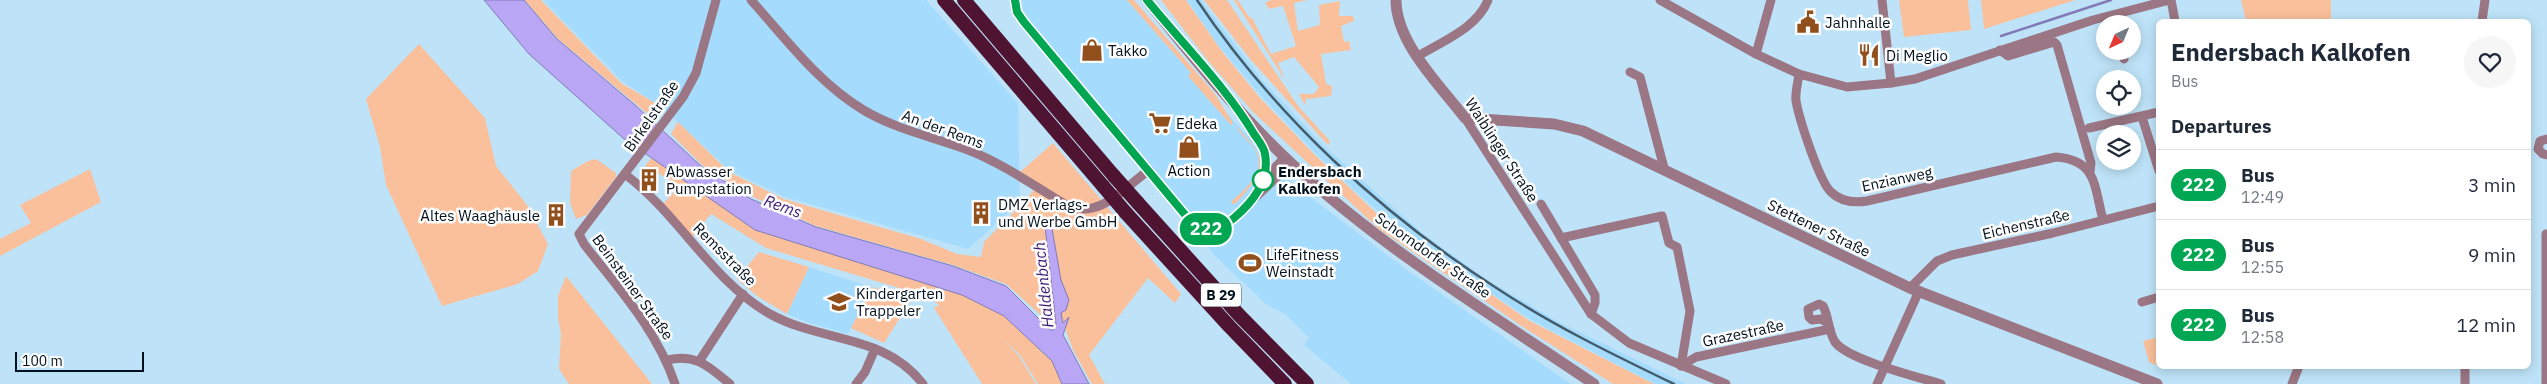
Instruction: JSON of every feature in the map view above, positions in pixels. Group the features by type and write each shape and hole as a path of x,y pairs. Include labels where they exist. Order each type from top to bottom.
{"highway":[{"name":"B 29","path":"944,0 1126,213 1229,326 1285,384"},
{"name":"B 29","path":"964,0 1138,203 1239,315 1307,384"}],"street":[{"name":"Birkelstraße","path":"579,234 666,122 696,74 716,0"},
{"name":"An der Rems","path":"751,0 814,72 864,110 894,126 970,151 1036,186 1068,206 1080,211 1101,207 1149,170"},
{"path":"1015,0 1017,12 1024,22 1192,223 1203,229 1218,229 1230,221 1288,161"},
{"name":"Schorndorfer Straße","path":"1147,0 1244,117 1288,161 1391,248 1594,384"},
{"name":"Waiblinger Straße","path":"1396,0 1401,30 1418,56 1465,118 1591,314 1629,343 1726,384"},
{"path":"1418,56 1469,26 1485,7 1488,0"},
{"path":"1660,0 1756,54 1799,74 1847,87 1891,83 1949,68 2113,13 2171,0 2176,19"},
{"path":"1756,54 1772,0"},
{"path":"1882,0 1891,83"},
{"path":"2482,19 2485,0"},
{"path":"2000,50 2008,56 2054,42 2057,45 2091,163 2090,172 2103,220"},
{"path":"1630,72 1640,77 1664,168"},
{"name":"Enzianweg","path":"1799,74 1796,100 1821,177 1831,192 1853,203 2056,158 2073,159 2090,172"},
{"path":"2089,128 2156,113"},
{"name":"Schorndorfer Straße","path":"1244,117 1265,152 1266,176"},
{"path":"2142,117 2156,161"},
{"name":"Stettener Straße","path":"1465,118 1554,124 1576,129 1664,168 1824,248 1915,290 2157,384"},
{"path":"2547,139 2534,144 2540,152 2547,155"},
{"path":"1256,195 1266,176 1288,161"},
{"name":"Remsstraße","path":"626,175 743,294 770,314 799,327 875,349 901,361 923,384"},
{"name":"Waiblinger Straße","path":"1541,204 1594,295 1595,303 1591,314"},
{"name":"Eichenstraße","path":"1915,290 1938,261 1952,255 2156,207"},
{"path":"1562,238 1662,216 1669,242 1678,247 1690,311 1681,366"},
{"name":"Beinsteiner Straße","path":"579,234 584,244 651,332 667,360 675,384"},
{"path":"2546,234 2546,384"},
{"path":"1877,384 1915,290"},
{"path":"700,360 743,294"},
{"path":"2142,302 2156,298"},
{"path":"1812,333 1808,309 1810,306 1823,306 1837,345 1846,351 1884,367 1941,384"},
{"path":"1809,317 1829,326"},
{"name":"Grazestraße","path":"1681,366 1696,357 1812,333 1829,326"},
{"path":"856,384 865,372 875,349"},
{"path":"667,360 676,357 700,360 730,384"},
{"path":"2292,384 2298,369"},
{"path":"2465,369 2465,384"}],"shaded area":[{"path":"484,0 524,0 557,39 635,105 701,166 751,199 816,227 953,266 1006,286 1050,330 1053,330 1056,324 1045,222 1051,223 1061,280 1069,300 1066,310 1061,313 1063,323 1069,317 1063,335 1089,384 1062,384 1052,361 1004,316 962,295 755,230 623,138 529,54"},
{"path":"525,0 541,0 621,83 665,109 654,119 557,38"},
{"path":"543,0 926,0 1018,103 1020,202 968,249 785,197 730,171 664,109 622,81"},
{"path":"1022,0 1129,0 1234,121 1293,184 1411,273 1571,384 1351,384 1304,345 1309,338 1286,315 1267,305 1214,255 1201,236 1184,222 1118,131 1023,12"},
{"path":"1127,0 1134,0 1215,94 1233,123 1231,125 1188,76 1191,73"},
{"path":"1161,0 1186,0 1221,50 1260,98 1315,155 1387,223 1530,321 1654,384 1613,384 1526,329 1379,229 1253,112 1209,62"},
{"path":"1187,0 1201,0 1262,80 1324,146 1422,233 1486,279 1557,321 1686,384 1655,384 1533,321 1421,247 1366,201 1316,154 1263,98 1218,45"},
{"path":"1204,0 1227,0 1298,106 1330,141 1328,145 1251,60"},
{"path":"1234,0 1238,0 1249,17 1252,18 1271,54 1296,46 1283,6 1269,9 1265,3 1271,0 1307,0 1294,3 1298,31 1320,25 1319,5 1340,1 1339,16 1353,16 1354,21 1341,26 1344,42 1349,41 1351,50 1321,54 1326,84 1332,86 1331,96 1306,99 1305,105 1299,94 1314,94 1319,87 1294,57 1278,63 1285,80"},
{"path":"1899,0 1968,0 1971,30 1904,37"},
{"path":"1981,0 2075,0 1984,29"},
{"path":"2241,0 2331,0 2331,19 2246,19"},
{"path":"419,44 485,118 496,166 527,205 548,244 538,271 518,284 442,306 386,185 380,147 366,99"},
{"path":"678,122 729,172 784,199 921,239 957,254 981,257 984,242 1025,201 1036,187 1020,172 1053,143 1181,294 1175,303 1148,278 1089,355 1105,384 1092,384 1073,350 1065,328 1053,326 1006,284 953,265 816,226 751,196 702,165 671,134"},
{"path":"1236,126 1254,148 1259,157 1260,165 1259,172 1254,181 1247,191 1233,204 1231,202 1254,178 1259,164 1258,156 1253,147"},
{"path":"651,158 755,230 962,295 1004,316 1052,361 1062,384 1038,384 1020,355 1003,340 1019,356 1036,384 982,384 934,308 939,305 929,297 766,248 711,214 692,237 662,205 676,190 676,183 645,166"},
{"path":"596,159 616,173 616,177 587,215 576,219 570,203 571,171 588,161"},
{"path":"90,169 101,202 0,256 0,239 31,223 20,205"},
{"path":"759,252 809,267 787,314 757,296 737,279"},
{"path":"809,267 872,287 848,334 806,322 787,314"},
{"path":"566,276 652,384 569,384 559,369 561,333 558,318 558,296"},
{"path":"872,287 912,299 884,343 851,328"},
{"path":"2156,338 2156,365 2149,362 2143,341"}],"waterway":[{"name":"Haldenbach","path":"2001,36 2111,0"}],"railway":[{"path":"1197,0 1227,42 1295,122 1332,160 1412,228 1498,289 1562,328 1674,384"}],"bus line":[{"name":"222","path":"1015,0 1017,12 1024,22 1192,223 1203,229 1218,229 1239,214 1256,195 1266,176 1265,152 1244,117 1147,0"}],"place":[{"name":"Jahnhalle","path":"1808,22"},
{"name":"Takko","path":"1092,50"},
{"name":"Di Meglio","path":"1869,55"},
{"name":"Edeka","path":"1160,123"},
{"name":"Action","path":"1189,147"},
{"name":"Abwasser Pumpstation","path":"649,180"},
{"name":"Endersbach Kalkofen","path":"1263,180"},
{"name":"DMZ Verlags- und Werbe GmbH","path":"981,213"},
{"name":"Altes Waaghäusle","path":"556,215"},
{"name":"LifeFitness Weinstadt","path":"1250,263"},
{"name":"Kindergarten Trappeler","path":"839,302"}],"water label":[{"name":"Rems","path":"783,206"}]}
